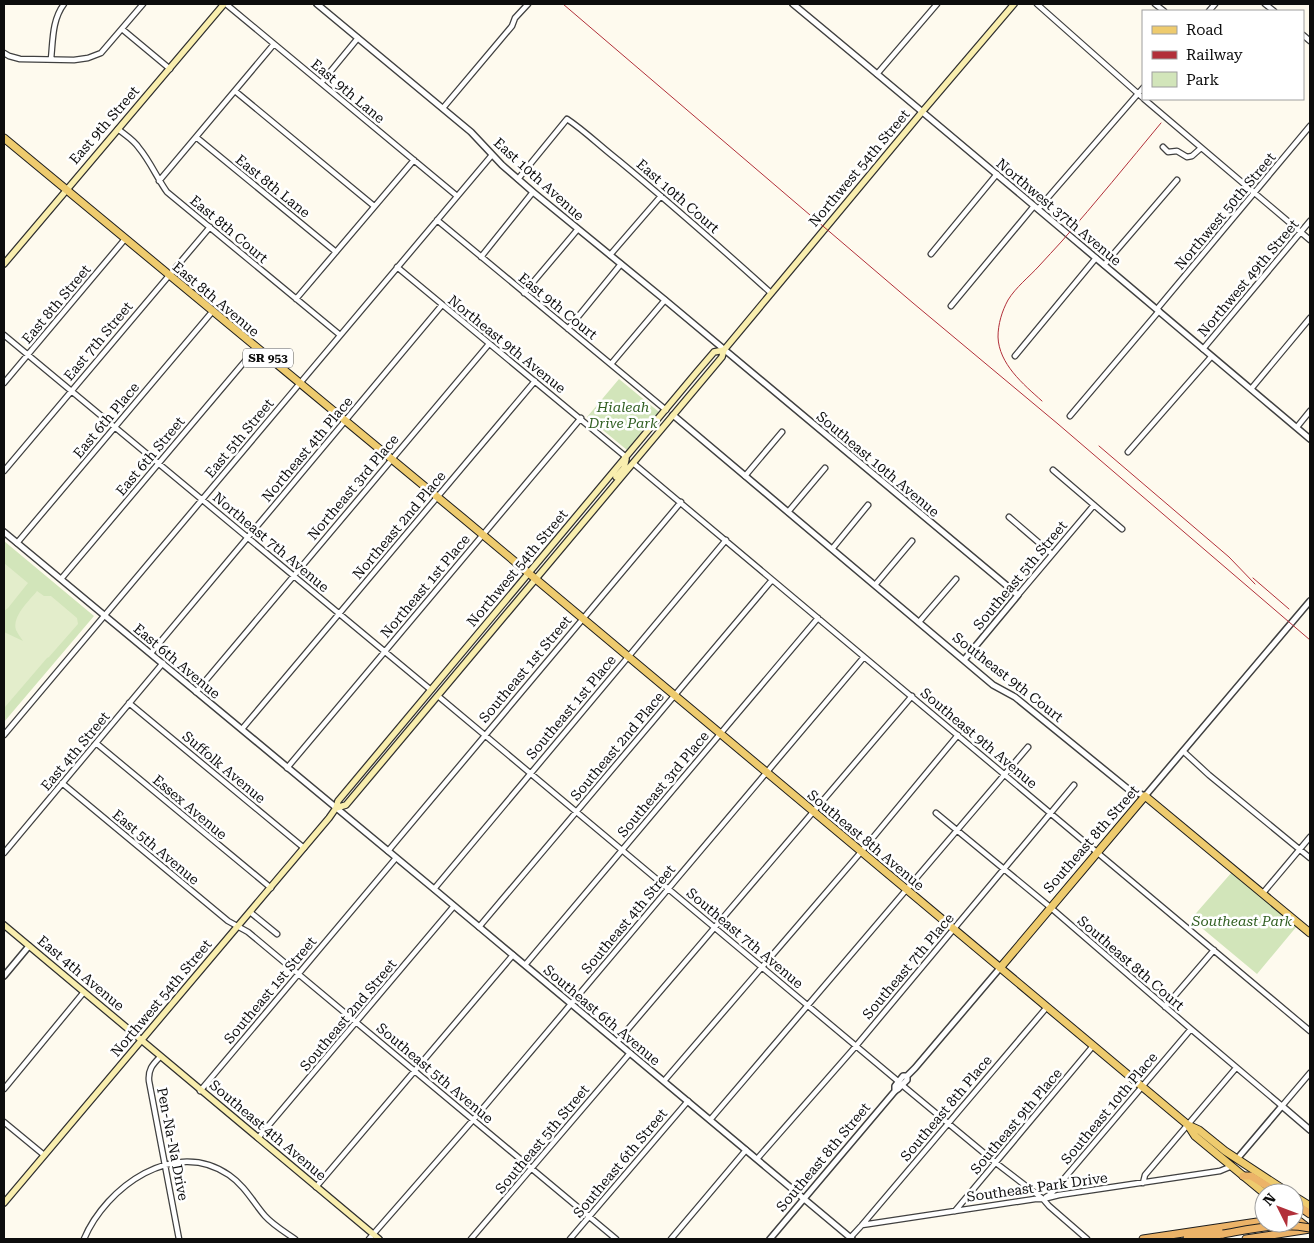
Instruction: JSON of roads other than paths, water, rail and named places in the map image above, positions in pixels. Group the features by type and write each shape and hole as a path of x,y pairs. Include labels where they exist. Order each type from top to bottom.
{"highway":[{"path":"1243,1176 1251,1176 1262,1183"},
{"path":"1143,1239 1254,1222"},
{"path":"1187,1239 1278,1226 1294,1225 1310,1229"},
{"path":"1246,1239 1310,1229"}],"main road":[{"name":"East 9th Street","path":"4,264 225,4"},
{"name":"Northwest 54th Street","path":"336,808 346,805 438,696 722,356 724,350 771,293 1014,4"},
{"name":"East 8th Avenue","path":"4,138 528,574"},
{"name":"Northwest 54th Street","path":"4,1203 271,888 329,818 336,808 338,801 714,352 724,350"},
{"path":"633,463 634,456 661,424 664,412"},
{"path":"606,496 608,487 624,468 626,457"},
{"name":"Southeast 8th Avenue","path":"528,574 1188,1125"},
{"path":"398,742 402,734 426,704 431,690"},
{"name":"Southeast 8th Street","path":"1000,968 1145,796"},
{"name":"Southeast 9th Court","path":"1145,796 1263,892 1310,933"},
{"name":"East 4th Avenue","path":"4,925 141,1041"},
{"name":"Southeast 4th Avenue","path":"141,1041 316,1187 371,1237 379,1239"},
{"name":"SR 953","path":"1188,1125 1199,1130 1237,1159 1274,1183"},
{"name":"SR 953","path":"1188,1125 1195,1136 1254,1185"}],"street":[{"path":"51,59 54,25 64,4"},
{"path":"4,54 20,59 88,58 101,53 144,4"},
{"name":"East 9th Lane","path":"225,4 457,196"},
{"name":"East 10th Avenue","path":"317,4 471,132 492,155 533,192 724,350"},
{"path":"443,108 512,26 515,18 528,4"},
{"name":"Northwest 37th Avenue","path":"794,4 1310,439"},
{"path":"877,74 937,4"},
{"path":"1037,4 1142,97"},
{"path":"122,29 170,69"},
{"path":"321,83 358,38"},
{"path":"159,181 274,44"},
{"path":"951,306 1036,207 1142,89"},
{"path":"235,91 374,206"},
{"path":"1145,100 1310,240"},
{"name":"East 10th Court","path":"518,179 567,119 662,196 771,293"},
{"name":"Northwest 50th Street","path":"1070,416 1310,126"},
{"name":"East 8th Court","path":"118,129 138,146 159,181 168,192 340,334"},
{"name":"East 8th Lane","path":"196,137 336,252"},
{"path":"1163,147 1168,152 1177,152 1187,157 1194,156 1201,148"},
{"name":"East 5th Street","path":"4,735 492,155"},
{"path":"296,299 414,160"},
{"path":"931,254 996,174"},
{"path":"1104,265 1177,180"},
{"path":"480,257 533,192"},
{"path":"610,255 662,196"},
{"name":"East 9th Court","path":"437,220 611,364 664,412"},
{"name":"Northwest 49th Street","path":"1203,349 1310,221"},
{"name":"East 7th Street","path":"4,471 210,227"},
{"path":"524,293 578,228"},
{"name":"East 8th Street","path":"4,383 125,239"},
{"path":"1015,356 1096,258"},
{"path":"568,329 621,264"},
{"name":"Northeast 9th Avenue","path":"397,267 626,457"},
{"path":"611,364 665,300"},
{"name":"Northeast 4th Place","path":"151,653 442,305"},
{"name":"East 6th Place","path":"17,543 212,312"},
{"path":"1251,389 1310,318"},
{"name":"Northeast 7th Avenue","path":"4,335 431,690"},
{"name":"Northeast 3rd Place","path":"196,692 489,344"},
{"name":"East 6th Street","path":"61,579 256,348"},
{"name":"Southeast 10th Avenue","path":"724,350 1018,595"},
{"name":"Northwest 49th Street","path":"1128,452 1211,356"},
{"name":"Northeast 2nd Place","path":"242,729 535,381"},
{"path":"1296,427 1310,411"},
{"name":"Southeast 9th Court","path":"672,415 993,685 1015,697 1128,789 1145,796"},
{"name":"Northeast 1st Place","path":"287,768 580,418"},
{"path":"745,476 782,432"},
{"name":"Southeast 9th Avenue","path":"633,463 1310,1031"},
{"path":"788,512 826,468"},
{"path":"1053,470 1122,529"},
{"name":"Southeast 1st Street","path":"388,851 681,502"},
{"name":"Southeast 5th Street","path":"964,660 1094,504"},
{"path":"832,549 868,505"},
{"path":"1009,517 1052,554"},
{"name":"East 6th Avenue","path":"4,532 336,808"},
{"name":"Southeast 1st Place","path":"434,889 726,540"},
{"path":"875,585 912,541"},
{"path":"919,622 956,578"},
{"name":"Southeast 2nd Place","path":"479,927 772,580"},
{"name":"Southeast 8th Street","path":"1145,796 1310,601"},
{"name":"Southeast 3rd Place","path":"525,965 818,618"},
{"name":"Southeast 4th Street","path":"371,1237 473,1120 864,657"},
{"name":"East 4th Street","path":"4,853 163,663"},
{"name":"Southeast 7th Avenue","path":"438,696 996,1163 1043,1200 1087,1239"},
{"path":"617,1042 912,696"},
{"name":"Suffolk Avenue","path":"129,703 304,848"},
{"path":"664,1081 861,852 958,735"},
{"name":"Essex Avenue","path":"96,743 271,888"},
{"path":"710,1120 1028,747"},
{"path":"1183,751 1209,775 1310,858"},
{"name":"East 5th Avenue","path":"62,783 228,922 238,927"},
{"name":"Southeast 7th Place","path":"757,1159 856,1046 1074,785"},
{"name":"Southeast 6th Avenue","path":"336,808 851,1238"},
{"name":"Southeast 8th Court","path":"936,813 1050,907 1191,1030 1310,1130"},
{"path":"1263,892 1310,837"},
{"name":"Southeast 1st Street","path":"200,1090 396,858"},
{"name":"Southeast 2nd Street","path":"258,1138 454,906"},
{"path":"250,912 278,934"},
{"name":"Southeast 5th Avenue","path":"238,927 248,932 616,1239"},
{"path":"4,976 29,946"},
{"path":"1165,1007 1214,950"},
{"path":"316,1187 513,955"},
{"name":"Southeast 8th Street","path":"770,1239 894,1091 898,1089 901,1083 907,1080 907,1076 1000,968"},
{"path":"4,1089 84,992"},
{"name":"Southeast 8th Place","path":"862,1225 1046,1007"},
{"name":"Southeast 10th Place","path":"1043,1200 1051,1194 1191,1030"},
{"name":"Southeast 9th Place","path":"955,1211 1094,1046"},
{"name":"Southeast 5th Street","path":"471,1239 630,1053"},
{"name":"Pen-Na-Na Drive","path":"160,1056 150,1068 149,1078 179,1239"},
{"path":"1143,1183 1146,1175 1236,1068"},
{"path":"1237,1159 1310,1073"},
{"name":"Southeast 6th Street","path":"570,1239 688,1101"},
{"path":"4,1122 44,1155"},
{"path":"671,1239 746,1150"},
{"path":"84,1239 98,1213 117,1192 132,1181 166,1165 177,1162 194,1162 207,1165 227,1174 248,1193 268,1219 295,1239"},
{"name":"Southeast Park Drive","path":"862,1225 1035,1199 1043,1200 1058,1196 1220,1171 1232,1166"},
{"path":"851,1238 862,1225"}],"railway":[{"path":"563,4 1310,640"},
{"path":"1042,401 1013,373 999,347 998,337 1004,309 1015,291 1062,241 1161,123"},
{"path":"1099,446 1229,557 1255,584"},
{"path":"1253,578 1289,609"}],"park label":[{"name":"Hialeah Drive Park","path":"623,416"},
{"name":"Southeast Park","path":"1242,921"}]}
